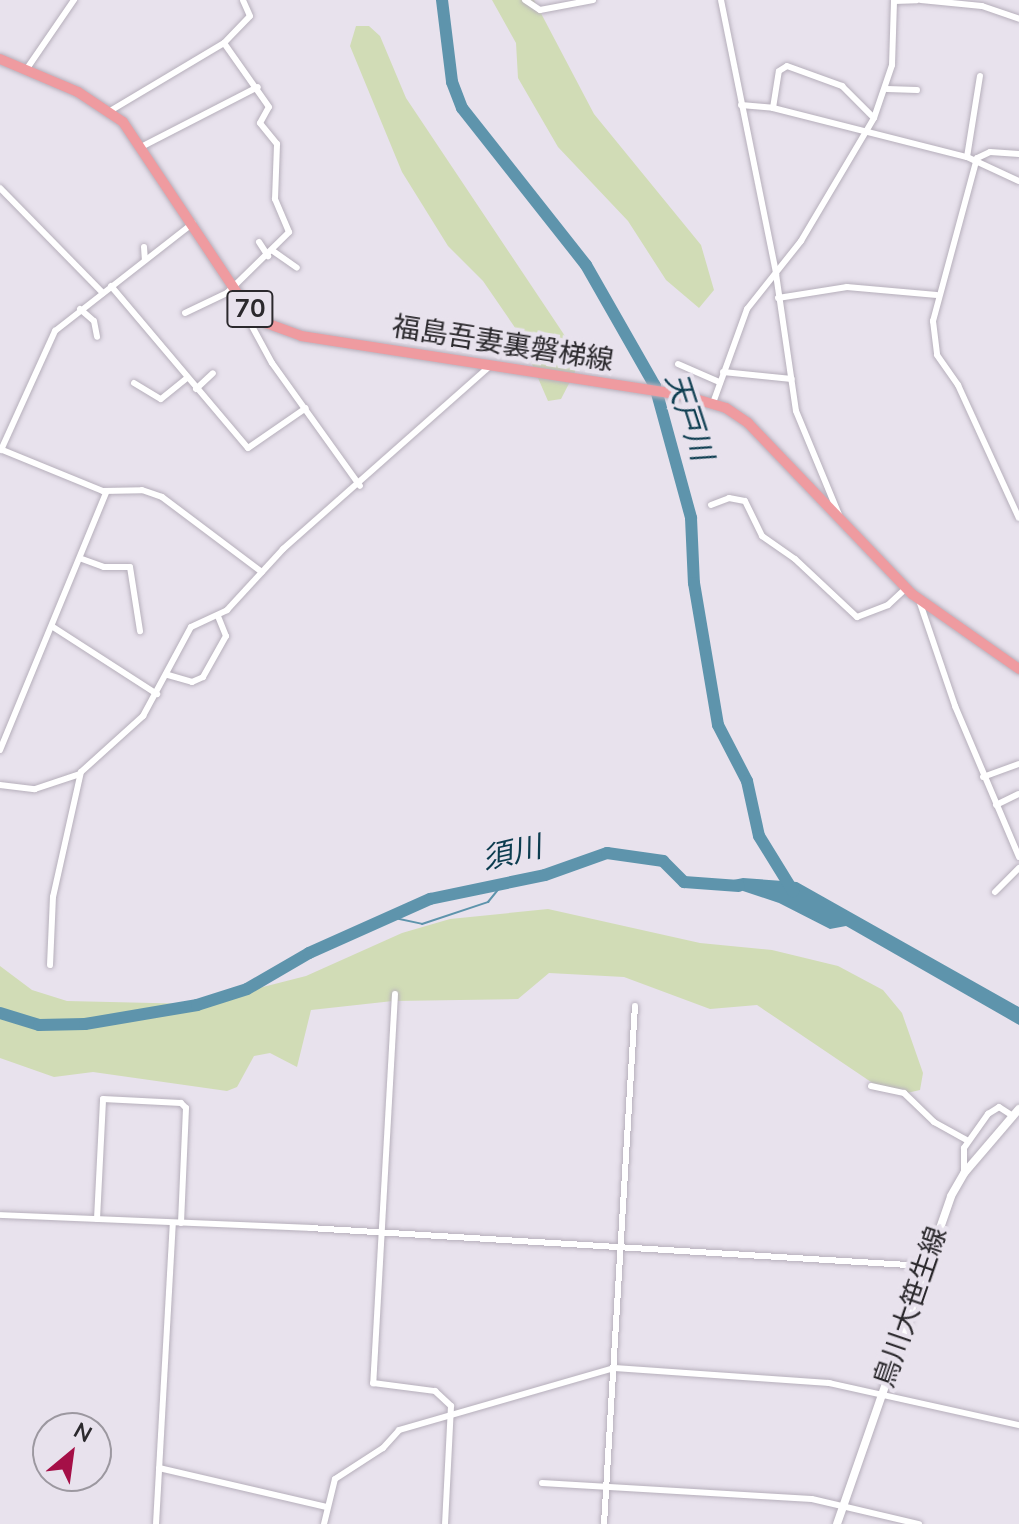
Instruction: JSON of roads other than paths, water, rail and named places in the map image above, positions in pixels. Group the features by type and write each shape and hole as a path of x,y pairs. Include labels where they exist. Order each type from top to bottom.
{"main road":[{"name":"福島吾妻裏磐梯線","path":"0,59 110,111 143,146 249,309 281,331 682,395 713,403 748,423 919,600 1019,669"}],"street":[{"path":"26,70 74,0"},
{"path":"110,111 224,43 250,16 243,0"},
{"path":"525,0 540,10 593,0"},
{"path":"721,0 776,274 800,424 840,521"},
{"path":"713,403 739,323 776,274 874,118 887,89 894,1 919,0 982,6 1019,19"},
{"path":"185,313 233,287 289,232 275,199 277,144 260,123 270,109 258,87 224,43"},
{"path":"773,108 779,71 787,66 842,86 874,118"},
{"path":"967,157 980,76"},
{"path":"143,146 258,87"},
{"path":"887,89 917,90"},
{"path":"741,105 773,108 967,157 1019,181"},
{"path":"1019,154 984,153 977,161 966,213 937,295 936,353 958,385 1019,518"},
{"path":"0,188 103,293"},
{"path":"193,223 80,309 45,347 0,450 107,491 142,490 162,497 262,572"},
{"path":"259,242 270,254 297,268"},
{"path":"144,247 145,260"},
{"path":"111,286 151,328 196,389 252,450 306,408"},
{"path":"778,298 847,287 937,295"},
{"path":"80,309 94,321 97,337"},
{"path":"249,309 247,317 272,363 360,486"},
{"path":"678,364 719,382"},
{"path":"0,785 35,789 80,774 138,723 168,675 191,627 218,616 262,572 490,366"},
{"path":"723,372 792,379"},
{"path":"196,389 213,373"},
{"path":"134,383 161,399 187,378"},
{"path":"0,750 82,559 107,491"},
{"path":"711,505 729,498 745,501 759,533 795,559 857,617 888,605 906,588"},
{"path":"82,559 104,567 130,567 140,631"},
{"path":"919,600 983,777 1019,857"},
{"path":"168,675 192,682 203,677 226,636 218,616"},
{"path":"53,627 157,694"},
{"path":"983,777 1018,767"},
{"path":"50,965 53,897 80,774"},
{"path":"996,805 1019,794"},
{"path":"995,892 1019,868"},
{"path":"395,994 373,1383 435,1391 452,1411 445,1524"},
{"path":"604,1524 635,1006"},
{"path":"871,1086 899,1090 934,1122 968,1141"},
{"path":"97,1219 103,1099 181,1103 186,1108 156,1524"},
{"path":"964,1173 960,1163 968,1141 994,1108 1016,1112"},
{"name":"鳥川大笹生線","path":"837,1524 924,1266 964,1173 1016,1112"},
{"path":"0,1215 382,1233 924,1266"},
{"path":"324,1524 326,1507 339,1475 383,1448 399,1430 452,1411 536,1394 614,1368 829,1383 1019,1425"},
{"path":"159,1468 326,1507"},
{"path":"542,1483 812,1499 919,1524"}],"water":[{"path":"743,878 797,882 1019,1007 1019,1025 846,926 830,929 779,903 719,883"}],"waterway":[{"name":"天戸川","path":"442,0 452,82 462,108 586,265 655,386 691,518 694,583 718,725 747,781 759,836 793,891"},
{"name":"須川","path":"0,1013 39,1025 85,1024 197,1005 247,989 309,953 430,899 545,875 607,853 663,861 684,882 739,886"},
{"path":"390,917 422,924 488,902 504,882"}]}
